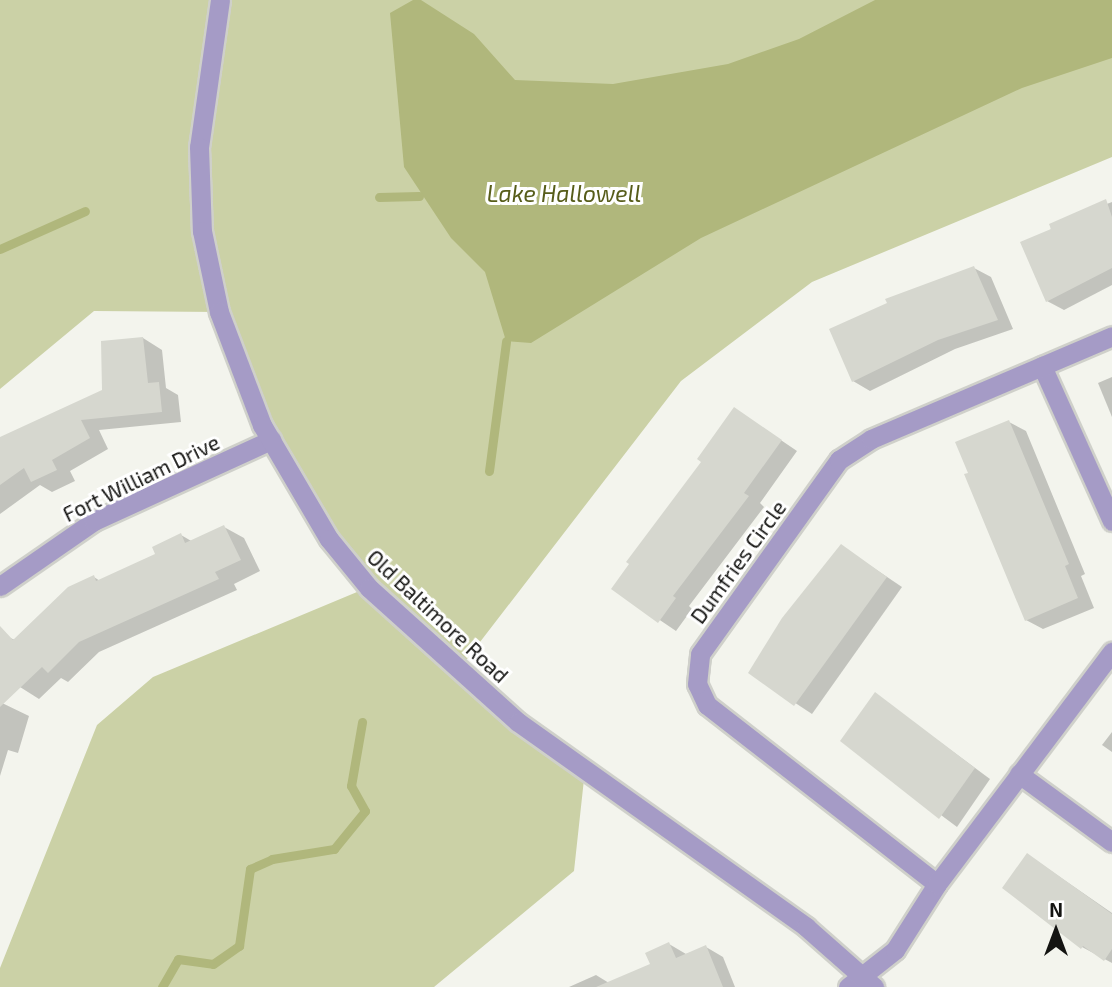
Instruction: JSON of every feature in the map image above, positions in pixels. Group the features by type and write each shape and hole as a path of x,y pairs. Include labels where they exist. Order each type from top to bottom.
{"street":[{"name":"Old Baltimore Road","path":"220,0 200,135 202,231 219,312 271,440 329,539 369,587 518,722 806,927 868,980"},
{"name":"Dumfries Circle","path":"937,884 707,705 697,684 700,654 839,460 871,439 1112,336"},
{"path":"1042,366 1112,521"},
{"name":"Fort William Drive","path":"0,586 94,522 271,440"},
{"path":"848,987 868,980 895,950 937,884 1112,652"},
{"path":"1019,774 1112,842"}],"shaded area":[{"path":"0,0 1112,0 1112,157 812,282 681,381 460,668 585,770 574,871 434,987 0,987 0,968 97,725 153,677 369,587 275,446 219,312 94,311 0,389"}],"water":[{"name":"Lake Hallowell","path":"413,0 421,0 474,34 515,80 613,84 728,64 799,39 875,0 1112,0 1112,58 1022,88 701,238 531,343 506,341 485,272 451,238 404,167 390,13"}],"building":[{"path":"1106,199 1112,217 1112,268 1046,302 1020,242 1051,229 1049,224"},
{"path":"974,266 998,320 938,340 852,382 829,329 887,303 885,299"},
{"path":"143,337 148,383 159,382 162,412 81,420 90,438 52,460 57,470 31,482 24,468 0,485 0,437 102,390 101,341"},
{"path":"734,407 782,440 744,493 749,496 673,596 676,598 658,623 611,589 629,564 626,562 701,462 697,459"},
{"path":"1009,420 1069,564 1065,566 1078,598 1025,621 964,474 968,473 955,442"},
{"path":"224,525 241,560 215,572 219,579 79,642 48,673 42,667 0,707 0,626 13,640 68,587 94,575 96,581 155,554 152,547 181,533 185,543"},
{"path":"841,544 887,577 794,706 748,673 782,618"},
{"path":"875,692 975,768 939,819 840,741"},
{"path":"1027,853 1112,914 1112,949 1104,961 1083,946 1081,949 1002,888"},
{"path":"669,942 676,958 706,945 723,987 596,987 650,964 645,953"}],"waterway":[{"path":"379,197 419,196"},
{"path":"0,249 85,211"},
{"path":"489,471 506,341"},
{"path":"162,987 178,959 213,964 239,946 250,869 272,859 334,849 365,811 351,786 362,722"}]}
